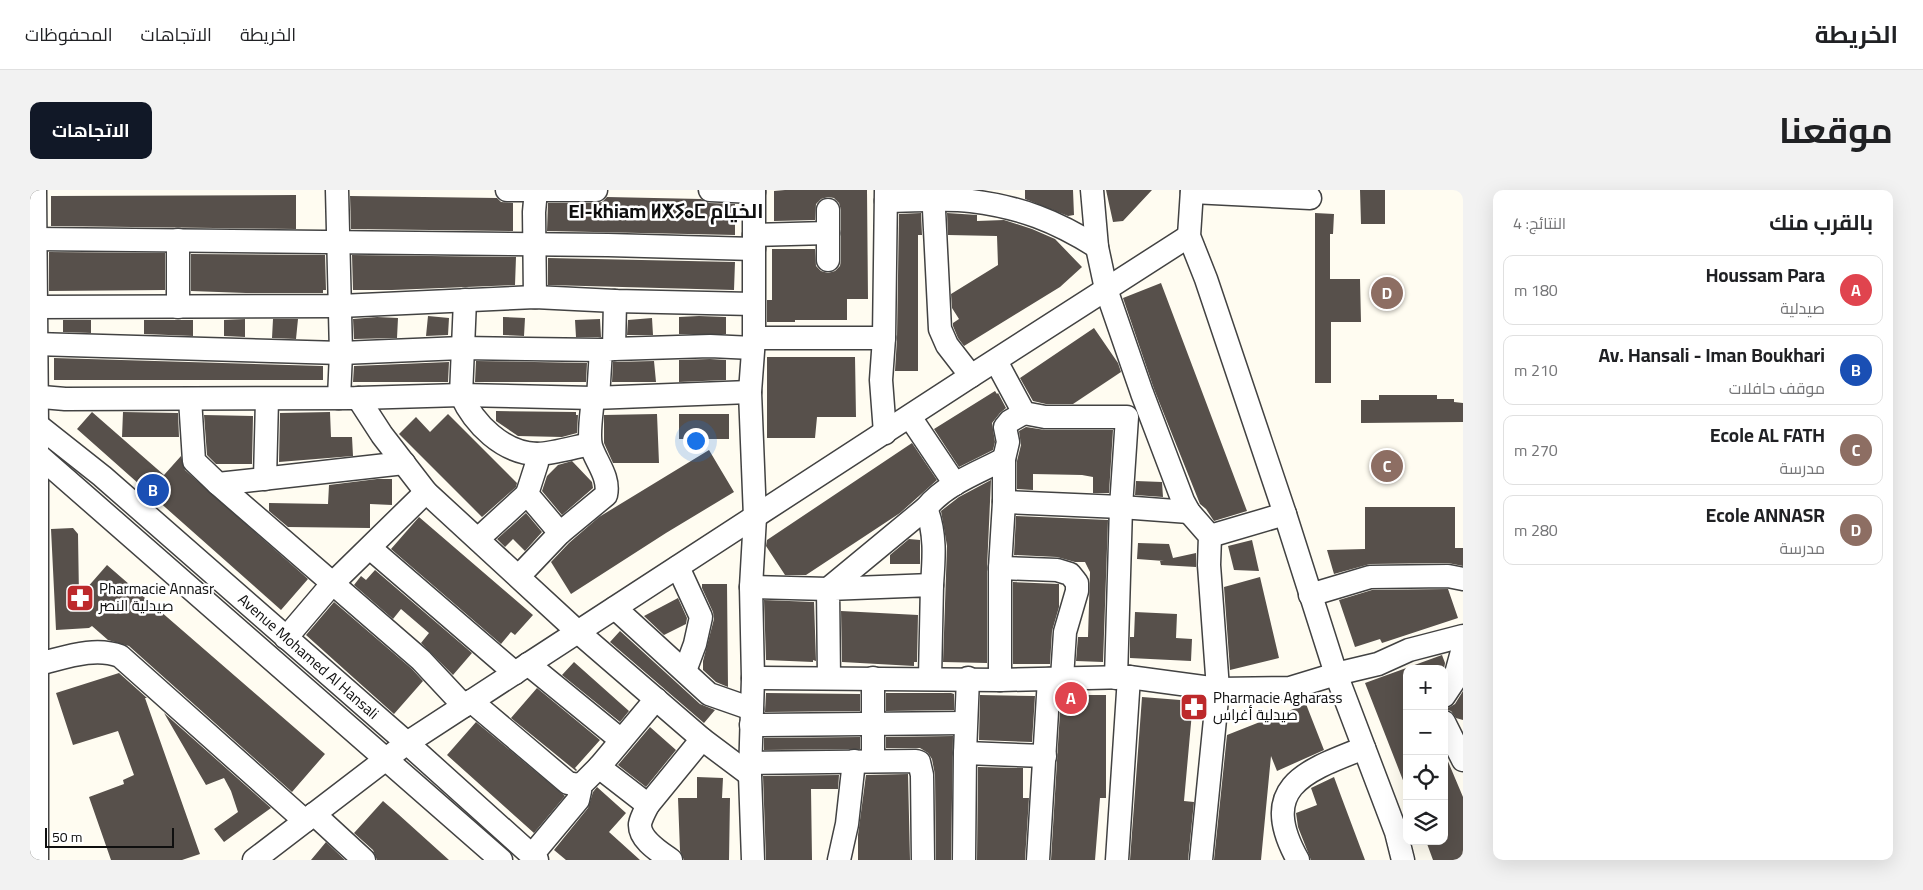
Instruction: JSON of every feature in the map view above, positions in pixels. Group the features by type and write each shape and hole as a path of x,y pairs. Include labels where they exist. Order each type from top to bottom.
{"street":[{"path":"34,190 35,344 33,452 38,664 37,860"},
{"path":"337,190 342,353 348,398 404,463 426,492 578,632 702,739 750,769 863,761 916,761 921,764 922,860"},
{"path":"507,190 596,190"},
{"path":"535,297 536,190"},
{"path":"710,190 754,191 753,343 750,392 754,517 751,587 753,678 750,769 753,860"},
{"path":"1092,190 1097,247 1106,289 1142,393 1183,501 1189,512 1210,536 1209,566 1218,690 1201,860"},
{"path":"1310,198 1192,191 1189,236 1206,279 1285,514 1336,674 1396,832 1403,860"},
{"path":"885,433 881,380 884,338 886,196 933,195 1022,211 1054,222 1097,247"},
{"path":"933,195 940,329 947,345 971,376"},
{"path":"828,210 828,260"},
{"path":"35,239 608,245 754,242 828,233"},
{"path":"254,860 407,743 1189,236"},
{"path":"178,240 178,307"},
{"path":"35,307 340,306 535,297 753,304"},
{"path":"465,300 461,395 467,409 479,424 512,449 537,454 590,444"},
{"path":"519,576 560,533 606,495 606,480 590,444 596,398 607,349 614,301"},
{"path":"35,344 342,353 462,348 607,349 884,338"},
{"path":"996,360 1024,414"},
{"path":"34,396 65,398 267,399 461,395 596,398 750,392"},
{"path":"1117,860 1122,678 1121,507 1127,417 1142,393"},
{"path":"190,399 194,461 332,584 421,660 468,704 568,783 578,785 584,782 599,767 656,699"},
{"path":"265,479 267,399"},
{"path":"1000,680 1000,568 1004,502 1004,459 1008,442 1005,427 1010,421 1024,414 1069,418 1127,417"},
{"path":"910,416 955,484"},
{"name":"Avenue Mohamed Al Hansali","path":"34,421 102,476 407,743 534,858"},
{"name":"Avenue Mohamed Al Hansali","path":"33,452 501,860"},
{"path":"478,539 527,494 537,463 537,454"},
{"path":"828,589 926,508 934,498 955,484 1004,459"},
{"path":"218,484 404,463"},
{"path":"286,638 332,584 426,492"},
{"path":"527,494 560,533"},
{"path":"1004,502 1189,512"},
{"path":"926,508 930,519 934,544 930,678"},
{"path":"1210,536 1285,514"},
{"path":"370,548 522,668 621,740"},
{"path":"678,567 701,617 695,644 685,671"},
{"path":"1000,568 1057,570 1070,574 1077,583 1077,591 1065,632 1055,679 1045,756 1038,860"},
{"path":"1310,595 1370,576 1448,576 1463,579"},
{"path":"751,587 828,589 932,585"},
{"path":"828,589 829,678"},
{"path":"615,608 709,694 751,717 873,723 966,723"},
{"path":"753,678 968,678 1000,680 1122,678 1218,690 1290,688 1378,664 1409,650 1463,636"},
{"path":"1448,690 1454,681 1463,648"},
{"path":"38,664 95,652 108,651 120,656 310,817 364,860"},
{"path":"839,860 873,723 873,678"},
{"path":"964,860 968,678"},
{"path":"1448,730 1463,760"},
{"path":"671,860 650,844 642,834 640,823 648,805 702,739"},
{"path":"1298,860 1287,836 1282,816 1284,798 1295,781 1317,766 1364,748"},
{"path":"965,753 1045,756"},
{"path":"599,767 648,805"},
{"path":"534,858 578,800 580,791 578,785"}],"building":[{"path":"867,190 868,299 847,299 847,320 767,322 767,300 772,300 772,249 815,249 816,266 821,271 828,273 835,271 840,266 841,260 841,210 839,203 834,198 821,199 816,204 815,220 774,221 774,191"},
{"path":"1025,190 1073,190 1074,215 1068,216 1025,199"},
{"path":"1106,190 1152,190 1123,221 1113,222"},
{"path":"1360,190 1385,190 1385,224 1361,224"},
{"path":"296,195 296,229 51,226 51,196"},
{"path":"350,196 497,198 501,202 513,203 513,231 351,229"},
{"path":"607,197 701,199 709,203 735,204 735,235 547,231 548,203 596,203 602,202"},
{"path":"921,213 922,235 918,235 918,371 895,371 899,214"},
{"path":"947,213 977,215 977,221 1004,220 1032,229 1055,239 1082,267 1060,287 964,346 953,326 953,323 959,319 952,308 951,294 998,265 997,236 948,235"},
{"path":"1315,213 1334,214 1333,234 1330,234 1330,279 1360,279 1361,322 1331,322 1331,383 1315,383"},
{"path":"49,252 165,253 165,290 49,291"},
{"path":"191,254 325,255 326,290 323,290 323,293 191,291"},
{"path":"352,255 516,257 515,285 353,290"},
{"path":"548,258 735,262 734,290 548,285"},
{"path":"1161,283 1247,511 1214,521 1200,504 1154,389 1123,298"},
{"path":"428,316 449,318 448,335 426,336"},
{"path":"503,317 525,318 524,336 503,335"},
{"path":"679,317 726,317 726,334 679,334"},
{"path":"398,318 397,338 354,339 353,319"},
{"path":"652,318 653,335 627,335 628,320"},
{"path":"245,319 245,337 224,336 224,320"},
{"path":"273,319 298,319 296,339 272,338"},
{"path":"600,319 601,337 576,337 575,320"},
{"path":"63,320 91,320 91,333 63,332"},
{"path":"144,320 193,320 193,336 144,334"},
{"path":"1094,328 1118,363 1121,372 1073,404 1046,404 1033,401 1020,378"},
{"path":"767,357 855,357 856,417 817,417 815,438 767,438"},
{"path":"54,358 323,366 323,380 54,380"},
{"path":"679,360 726,360 726,380 679,382"},
{"path":"476,361 587,363 586,382 475,382"},
{"path":"654,361 656,382 612,382 613,362"},
{"path":"449,362 448,382 353,382 354,366"},
{"path":"995,391 1006,408 992,423 995,442 993,450 959,467 934,429"},
{"path":"1379,395 1437,395 1437,399 1454,399 1454,402 1463,403 1463,422 1361,423 1361,400 1379,400"},
{"path":"496,411 576,412 576,415 578,415 577,433 562,437 518,436 496,421"},
{"path":"92,412 164,475 181,456 185,470 308,579 281,610 77,429"},
{"path":"123,412 178,413 179,437 122,437"},
{"path":"330,412 331,437 352,437 353,456 279,462 280,413"},
{"path":"448,414 517,483 516,487 482,517 399,434 416,417 430,432"},
{"path":"657,414 659,463 613,463 604,443 604,415"},
{"path":"679,414 729,414 729,439 679,439"},
{"path":"204,415 253,416 252,464 216,464 207,455"},
{"path":"1026,427 1045,430 1113,430 1109,493 1093,493 1093,477 1082,475 1033,474 1033,490 1017,489 1017,461 1021,445 1019,431"},
{"path":"912,443 937,480 900,513 806,575 785,575 766,546 767,540"},
{"path":"709,450 734,492 571,594 551,562 569,543 599,517"},
{"path":"572,461 592,482 593,488 562,515 542,491 547,476 558,465"},
{"path":"392,479 392,505 370,504 370,528 288,527 269,511 269,503 328,504 329,485"},
{"path":"991,480 987,568 987,663 943,662 947,546 941,511 959,497"},
{"path":"1136,481 1162,482 1163,497 1135,495"},
{"path":"1365,507 1455,507 1455,548 1463,548 1463,566 1448,563 1370,564 1334,574 1327,550 1365,549"},
{"path":"526,513 542,532 525,551 513,539 505,547 497,539"},
{"path":"1016,516 1108,520 1103,662 1076,661 1078,637 1088,637 1090,572 1085,562 1075,562 1057,557 1014,555"},
{"path":"419,517 533,615 515,635 511,632 501,644 391,549"},
{"path":"73,528 78,534 79,597 107,565 325,754 292,792 129,646 108,640 92,626 89,628 56,630 51,529"},
{"path":"909,539 920,540 920,564 890,564 890,555"},
{"path":"1252,540 1259,571 1234,570 1228,546"},
{"path":"1138,543 1169,544 1173,558 1196,553 1196,567 1161,565 1160,561 1164,561 1137,559"},
{"path":"375,570 472,653 453,675 421,643 429,633 401,609 393,619 354,585 361,576 366,580"},
{"path":"1260,577 1279,658 1230,670 1224,587"},
{"path":"1013,582 1059,584 1059,607 1052,631 1050,664 1013,664"},
{"path":"702,584 727,584 728,687 716,682 703,670 703,661 714,619"},
{"path":"1448,589 1458,618 1382,643 1380,639 1355,647 1339,600 1372,590"},
{"path":"678,598 687,618 686,624 664,635 644,616"},
{"path":"764,600 814,602 816,661 766,660"},
{"path":"334,602 412,669 423,681 394,714 306,635"},
{"path":"841,611 918,615 917,662 914,662 914,666 842,662"},
{"path":"1135,612 1177,614 1176,638 1192,639 1191,661 1130,658 1130,637 1134,637"},
{"path":"620,631 700,704 715,710 704,723 610,642"},
{"path":"1442,655 1445,663 1445,665 1414,665"},
{"path":"574,662 629,711 620,722 562,675"},
{"path":"1403,669 1403,780 1365,683"},
{"path":"119,673 147,698 145,698 200,854 182,860 111,860 89,797 124,784 123,780 134,775 118,731 73,745 56,693"},
{"path":"537,688 600,740 575,768 576,771 511,718"},
{"path":"1463,691 1463,720 1456,718 1448,710 1448,708 1455,704"},
{"path":"766,693 860,694 860,711 765,712"},
{"path":"886,693 951,693 954,694 954,710 886,711"},
{"path":"980,695 1035,696 1032,742 979,740"},
{"path":"1061,695 1106,695 1106,798 1100,798 1095,860 1051,860"},
{"path":"1142,697 1193,701 1184,801 1194,802 1188,860 1130,860"},
{"path":"1306,704 1324,750 1277,771 1271,756 1261,860 1214,860 1227,735"},
{"path":"164,713 271,808 224,842 214,829 238,812 231,791 224,778 206,785"},
{"path":"476,722 565,796 534,833 447,755"},
{"path":"650,727 676,750 646,787 618,765"},
{"path":"953,736 951,860 936,860 935,775 932,759 928,753 920,748 886,748 886,737"},
{"path":"860,737 860,749 764,750 764,738"},
{"path":"1448,761 1463,797 1463,860 1433,860 1427,845 1448,845"},
{"path":"978,767 1023,768 1023,798 1029,798 1025,860 977,860"},
{"path":"908,774 910,860 858,860 858,835 866,775"},
{"path":"839,775 838,789 811,789 812,860 766,860 763,776"},
{"path":"697,777 723,778 722,798 730,798 729,860 684,860 680,851 678,798 697,798"},
{"path":"1334,777 1365,860 1311,860 1298,827 1296,813 1317,805 1311,788"},
{"path":"597,787 626,813 609,832 640,860 566,860 554,850 588,808 593,792"},
{"path":"383,801 449,860 377,860 373,850 354,833"},
{"path":"326,842 345,860 311,860"}],"place":[{"name":"Ecole ANNASR","path":"1387,293"},
{"name":"Ecole AL FATH","path":"1387,466"},
{"name":"Av. Hansali - Iman Boukhari","path":"153,490"},
{"name":"Pharmacie Annasr صيدلية النصر","path":"80,598"},
{"name":"Houssam Para","path":"1071,698"},
{"name":"Pharmacie Agharass صيدلية أغراس","path":"1194,707"}],"district":[{"name":"El-khiam ⵍⵅⵢⴰⵎ الخيام","path":"666,211"}]}
